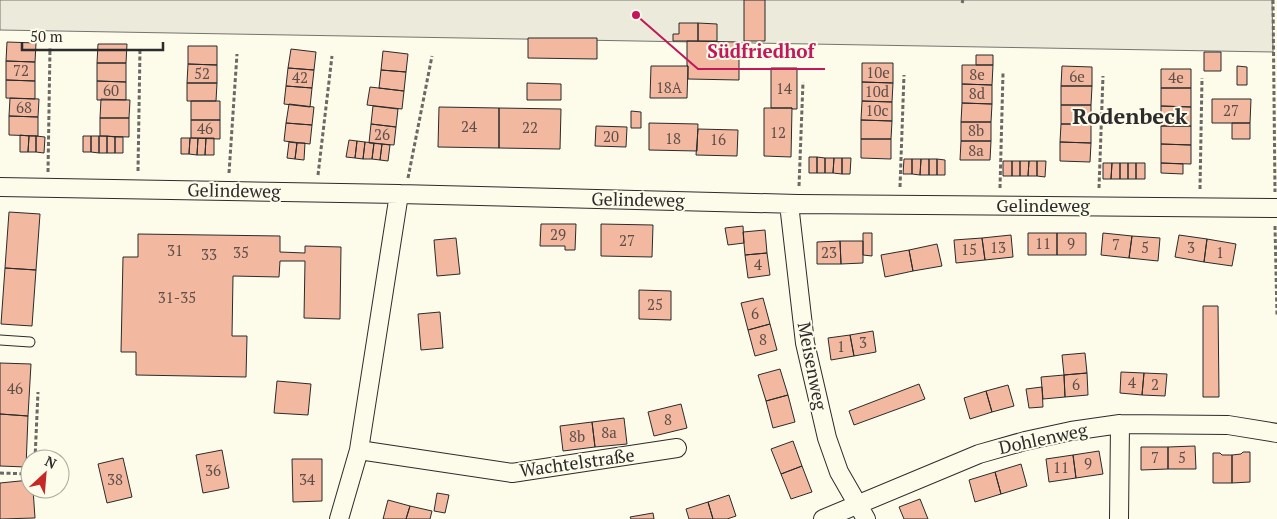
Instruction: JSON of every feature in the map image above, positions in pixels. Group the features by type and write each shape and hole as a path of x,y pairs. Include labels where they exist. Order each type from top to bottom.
{"street":[{"name":"Gelindeweg","path":"0,187 316,192 794,204 1276,208"},
{"path":"339,519 359,450 402,194"},
{"name":"Meisenweg","path":"794,204 805,343 827,438 839,472 861,512"},
{"path":"1119,519 1120,424"},
{"name":"Dohlenweg","path":"822,519 861,512 979,454 1052,435 1120,424 1228,425 1277,433"},
{"name":"Wachtelstraße","path":"359,450 512,473 677,448"}],"lane":[{"path":"0,340 30,342"}],"path":[{"path":"1274,0 1277,316"},
{"path":"48,188 50,48"},
{"path":"138,189 140,50"},
{"path":"228,191 237,54"},
{"path":"316,192 332,56"},
{"path":"402,194 432,56"},
{"path":"999,206 1003,73"},
{"path":"900,205 904,75"},
{"path":"1098,206 1103,76"},
{"path":"1200,207 1202,78"},
{"path":"794,204 803,82"},
{"path":"35,449 38,392"},
{"path":"0,474 20,474"}],"shaded area":[{"path":"0,0 1272,0 1273,52 0,30"}],"building":[{"path":"744,0 765,0 765,41 744,41"},
{"path":"679,23 698,23 698,41 673,41 673,34 679,34"},
{"path":"698,23 717,24 717,41 698,41"},
{"path":"528,38 597,38 597,59 528,58"},
{"path":"687,41 739,42 739,80 688,79"},
{"path":"7,42 36,43 35,62 6,61"},
{"path":"98,44 127,44 126,63 97,63"},
{"path":"188,46 217,46 217,65 188,64"},
{"path":"291,49 316,52 314,70 288,68"},
{"path":"383,51 408,54 406,72 381,70"},
{"path":"1204,52 1221,52 1221,71 1204,71"},
{"path":"976,55 993,55 993,65 976,65"},
{"path":"6,61 35,62 35,81 6,80"},
{"path":"97,63 126,63 126,82 97,81"},
{"path":"862,63 893,63 893,83 862,82"},
{"path":"188,64 217,65 217,83 187,83"},
{"path":"962,65 993,65 992,85 962,84"},
{"path":"651,66 688,66 687,98 650,98"},
{"path":"1062,66 1092,67 1092,86 1061,86"},
{"path":"1237,66 1247,67 1247,85 1237,85"},
{"path":"288,68 314,70 312,88 286,86"},
{"path":"771,68 797,68 797,109 771,108"},
{"path":"1161,69 1191,69 1191,88 1161,88"},
{"path":"381,70 406,72 404,91 379,88"},
{"path":"6,80 35,81 35,99 6,98"},
{"path":"97,81 126,82 126,100 97,100"},
{"path":"862,82 893,83 892,102 862,101"},
{"path":"187,83 217,83 216,101 187,101"},
{"path":"527,83 561,84 561,100 527,100"},
{"path":"962,84 992,85 992,104 962,103"},
{"path":"286,86 312,88 310,107 284,104"},
{"path":"1061,86 1092,86 1091,105 1061,105"},
{"path":"370,87 404,91 402,109 367,105"},
{"path":"1161,88 1191,88 1191,107 1161,106"},
{"path":"10,98 39,99 38,117 9,116"},
{"path":"101,99 130,100 129,118 100,118"},
{"path":"1212,99 1251,99 1250,123 1212,123"},
{"path":"191,101 220,101 220,120 191,120"},
{"path":"862,101 892,102 892,121 861,120"},
{"path":"962,103 992,104 991,122 961,122"},
{"path":"289,104 314,107 312,125 286,123"},
{"path":"1061,105 1091,105 1091,124 1061,124"},
{"path":"373,106 398,109 396,127 371,124"},
{"path":"1161,106 1191,107 1191,126 1161,126"},
{"path":"439,107 499,108 499,148 438,147"},
{"path":"499,108 561,109 560,149 499,148"},
{"path":"764,108 792,108 791,157 764,156"},
{"path":"631,111 641,112 641,128 631,128"},
{"path":"9,116 38,117 38,136 9,135"},
{"path":"100,118 129,118 129,137 100,136"},
{"path":"191,120 220,120 220,139 191,138"},
{"path":"861,120 892,121 891,139 861,139"},
{"path":"961,122 991,122 991,141 961,141"},
{"path":"286,123 312,125 310,144 284,141"},
{"path":"649,123 698,124 697,151 649,150"},
{"path":"1232,123 1250,123 1250,139 1232,139"},
{"path":"371,124 396,127 394,145 369,143"},
{"path":"1061,124 1091,124 1091,143 1060,142"},
{"path":"596,126 627,127 626,147 595,146"},
{"path":"1161,126 1191,126 1191,145 1161,144"},
{"path":"698,129 738,130 737,156 696,155"},
{"path":"20,135 29,136 28,152 20,152"},
{"path":"29,136 36,136 36,152 28,152"},
{"path":"36,136 45,137 44,153 36,152"},
{"path":"83,136 91,136 91,152 83,152"},
{"path":"91,136 99,136 99,153 91,152"},
{"path":"99,136 107,136 107,153 99,153"},
{"path":"107,136 115,137 115,153 107,153"},
{"path":"115,137 123,137 123,153 115,153"},
{"path":"181,138 190,138 189,154 181,154"},
{"path":"190,138 198,138 197,155 189,154"},
{"path":"198,138 206,138 205,155 197,155"},
{"path":"206,138 214,138 214,155 205,155"},
{"path":"861,139 891,139 891,159 861,158"},
{"path":"349,140 357,141 355,158 346,157"},
{"path":"357,141 365,142 363,159 355,158"},
{"path":"961,141 991,141 990,160 960,160"},
{"path":"289,142 297,143 295,159 287,158"},
{"path":"365,142 374,143 372,159 363,159"},
{"path":"1060,142 1091,143 1090,162 1060,161"},
{"path":"297,143 305,143 304,160 295,159"},
{"path":"374,143 382,144 380,160 372,159"},
{"path":"382,144 390,145 388,161 380,160"},
{"path":"1161,144 1191,145 1191,164 1161,163"},
{"path":"809,157 817,157 817,173 809,173"},
{"path":"817,157 825,158 825,173 817,173"},
{"path":"825,158 834,158 833,173 825,173"},
{"path":"834,158 842,158 842,174 833,173"},
{"path":"842,158 851,158 850,174 842,174"},
{"path":"904,159 912,159 912,174 903,174"},
{"path":"912,159 921,159 920,175 912,174"},
{"path":"921,159 929,159 929,175 920,175"},
{"path":"929,159 937,159 937,175 929,175"},
{"path":"937,159 945,160 945,175 937,175"},
{"path":"1003,161 1012,161 1012,176 1003,176"},
{"path":"1012,161 1020,161 1020,176 1012,176"},
{"path":"1020,161 1029,161 1028,176 1020,176"},
{"path":"1029,161 1037,161 1037,176 1028,176"},
{"path":"1037,161 1046,161 1045,177 1037,176"},
{"path":"1103,163 1112,163 1111,179 1103,179"},
{"path":"1112,163 1120,163 1120,179 1111,179"},
{"path":"1120,163 1128,163 1128,179 1120,179"},
{"path":"1128,163 1136,163 1136,179 1128,179"},
{"path":"1136,163 1145,163 1145,179 1136,179"},
{"path":"1161,163 1183,164 1183,174 1161,173"},
{"path":"9,212 40,214 36,270 5,268"},
{"path":"541,224 576,224 575,250 565,250 565,246 540,246"},
{"path":"601,224 653,225 652,257 601,256"},
{"path":"743,226 744,243 728,245 725,228"},
{"path":"765,230 767,253 745,255 743,232"},
{"path":"863,233 872,233 872,256 863,255"},
{"path":"1028,233 1057,233 1057,255 1028,255"},
{"path":"1057,233 1086,233 1086,255 1057,255"},
{"path":"1103,233 1132,236 1129,258 1101,255"},
{"path":"138,234 280,236 280,252 305,253 305,246 341,247 340,319 304,318 305,261 280,261 279,277 233,276 232,336 247,336 246,377 136,375 136,352 121,352 123,257 138,257"},
{"path":"1011,235 1013,257 985,260 982,238"},
{"path":"1179,235 1207,239 1204,262 1175,257"},
{"path":"1132,236 1160,238 1158,261 1129,258"},
{"path":"456,238 460,274 437,276 434,240"},
{"path":"982,238 985,260 956,263 954,240"},
{"path":"1207,239 1236,244 1232,266 1204,262"},
{"path":"840,241 863,241 863,263 841,264"},
{"path":"840,241 841,264 817,264 817,242"},
{"path":"937,244 942,266 913,271 909,250"},
{"path":"909,250 913,271 885,277 881,255"},
{"path":"767,253 770,275 748,278 745,255"},
{"path":"5,268 36,270 32,326 1,324"},
{"path":"639,290 671,291 671,320 639,319"},
{"path":"763,298 770,324 748,330 741,303"},
{"path":"1203,306 1218,306 1219,397 1203,397"},
{"path":"440,312 443,348 421,350 418,314"},
{"path":"770,324 777,350 755,356 748,330"},
{"path":"873,331 876,352 854,356 850,335"},
{"path":"850,335 854,356 831,360 828,338"},
{"path":"1085,353 1087,373 1064,375 1062,355"},
{"path":"0,363 31,364 28,416 0,414"},
{"path":"780,369 788,395 766,401 758,375"},
{"path":"1121,372 1144,373 1142,395 1120,393"},
{"path":"1087,373 1088,395 1065,397 1064,375"},
{"path":"1144,373 1167,374 1165,396 1142,395"},
{"path":"1064,375 1065,397 1043,399 1041,377"},
{"path":"277,381 311,384 308,415 274,413"},
{"path":"919,384 925,399 854,425 849,411"},
{"path":"1008,385 1014,406 992,412 986,391"},
{"path":"1042,387 1043,407 1029,408 1026,389"},
{"path":"986,391 992,412 970,419 964,398"},
{"path":"788,395 795,422 773,428 766,401"},
{"path":"681,404 687,428 654,436 648,412"},
{"path":"0,414 28,416 27,449 20,449 20,467 0,466"},
{"path":"624,418 627,444 595,447 592,422"},
{"path":"592,422 595,447 563,451 560,426"},
{"path":"793,441 802,466 781,474 771,449"},
{"path":"1195,446 1196,469 1168,469 1168,447"},
{"path":"1141,447 1168,447 1168,469 1141,470"},
{"path":"222,450 229,488 203,493 196,455"},
{"path":"1099,451 1103,474 1076,478 1073,455"},
{"path":"1250,452 1250,482 1232,483 1232,455"},
{"path":"1213,453 1232,455 1232,483 1213,483"},
{"path":"1073,455 1076,478 1049,482 1046,459"},
{"path":"123,458 132,497 107,503 98,464"},
{"path":"292,459 322,459 322,501 293,502"},
{"path":"1021,464 1027,486 1001,494 995,472"},
{"path":"802,466 812,492 791,499 781,474"},
{"path":"995,472 1001,494 975,502 969,480"},
{"path":"20,481 20,499 34,499 35,518 0,519 0,483"},
{"path":"437,493 449,495 445,513 434,511"},
{"path":"729,495 736,516 727,519 713,519 708,502"},
{"path":"920,499 928,519 904,519 899,507"},
{"path":"388,500 410,506 406,519 383,519"},
{"path":"708,502 713,519 689,519 686,509"},
{"path":"410,506 432,511 430,519 406,519"},
{"path":"653,513 654,519 631,519 630,517"}],"place":[{"name":"Südfriedhof","path":"636,15"}],"district":[{"name":"Rodenbeck","path":"1130,116"}]}
